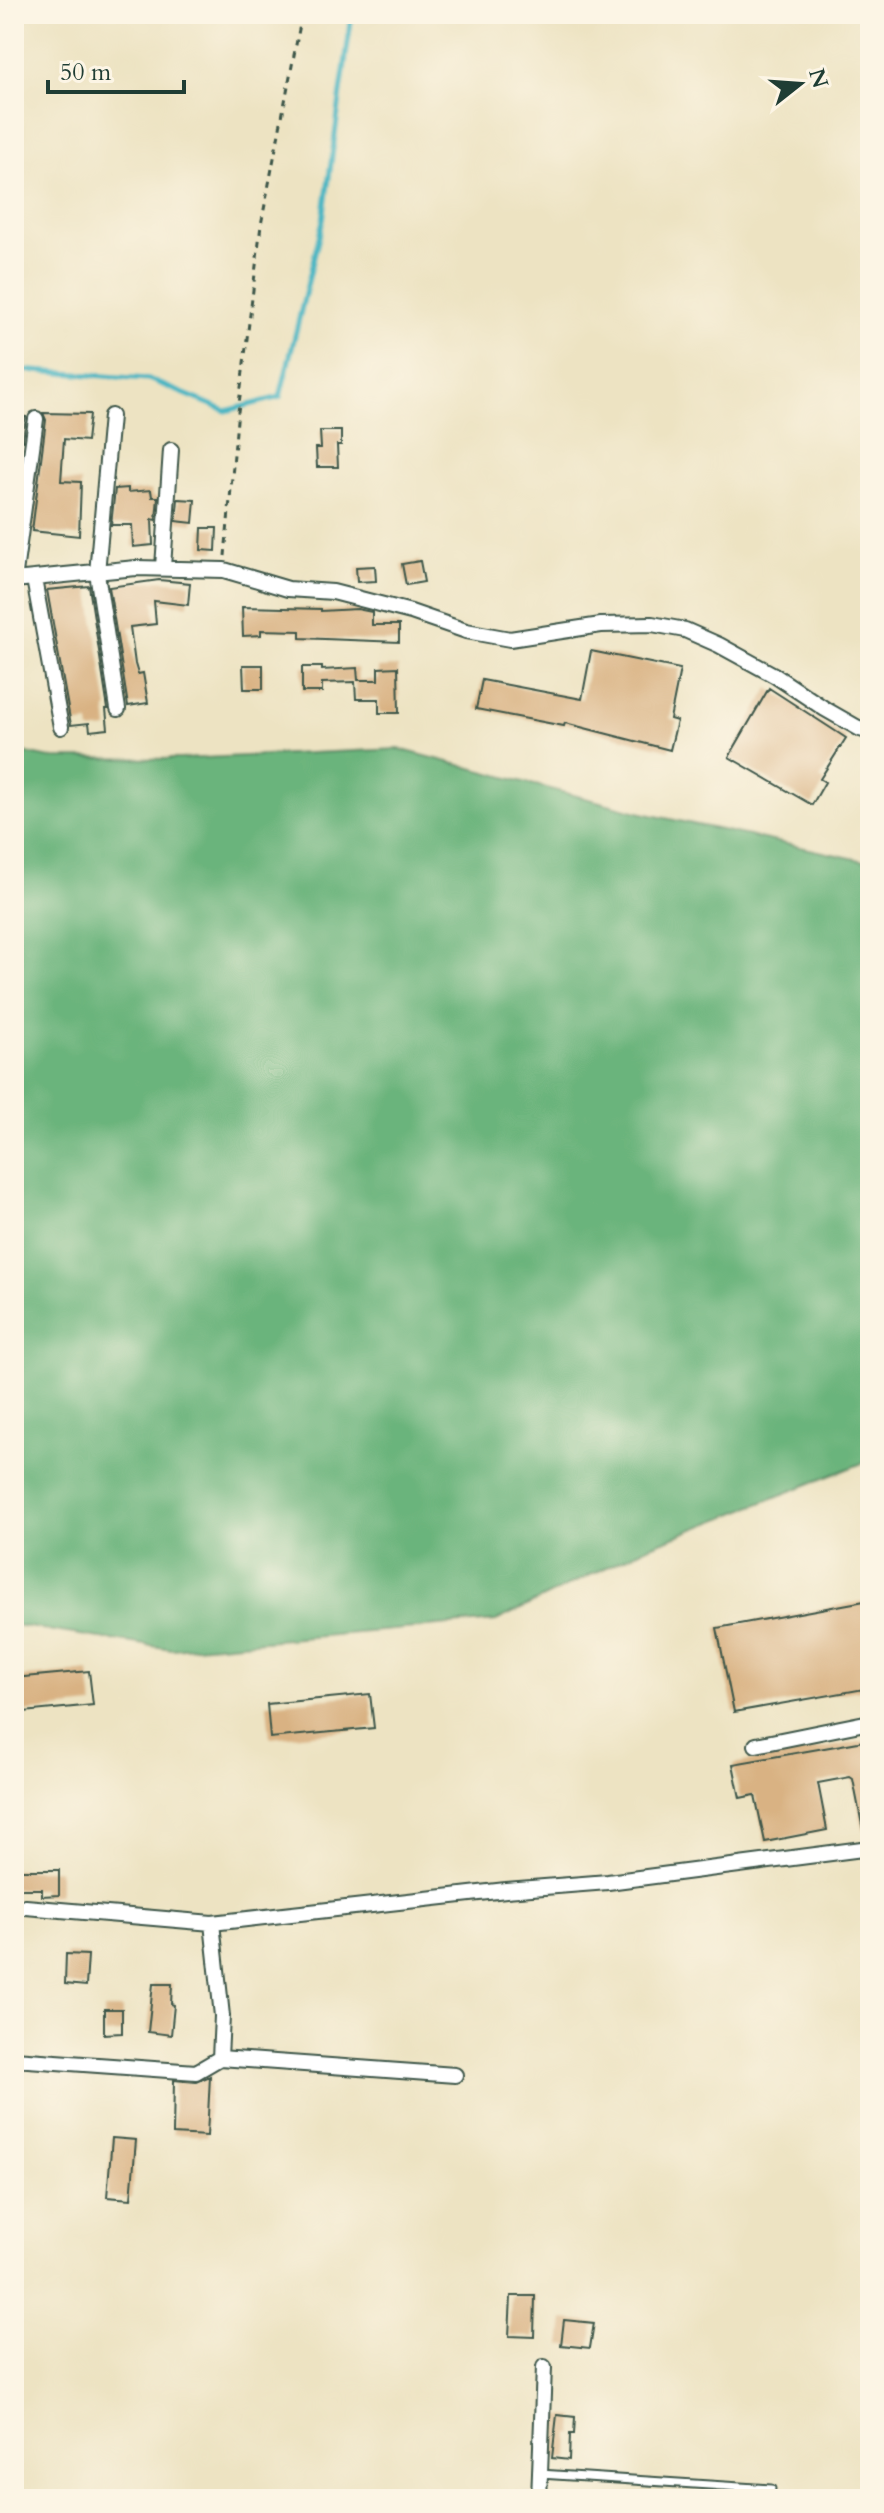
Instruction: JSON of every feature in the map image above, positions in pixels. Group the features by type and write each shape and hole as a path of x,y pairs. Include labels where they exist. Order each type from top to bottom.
{"street":[{"path":"111,416 97,573 118,709"},
{"path":"36,419 18,532 14,580 136,568 224,570 288,589 333,592 411,612 466,631 510,639 601,625 652,624 685,630 719,645 774,675 825,709 870,732"},
{"path":"163,567 171,450"},
{"path":"34,579 61,727"},
{"path":"756,1745 870,1722"},
{"path":"14,1906 212,1923 506,1890 608,1882 870,1848"},
{"path":"212,1923 222,2016 220,2058"},
{"path":"14,2059 196,2072 220,2058 455,2075"},
{"path":"539,2499 544,2367"}],"lane":[{"path":"540,2474 771,2489"}],"path":[{"path":"224,570 237,420 261,225 302,14"}],"green space":[{"path":"399,749 642,813 870,862 870,1460 648,1547 496,1621 172,1649 14,1625 14,751 51,758 180,759"}],"building":[{"path":"43,413 90,414 87,441 64,439 61,481 81,482 79,536 32,531 46,420"},
{"path":"14,416 26,417 23,441 14,440"},
{"path":"320,431 341,431 341,445 337,445 338,467 317,467 316,448 321,448"},
{"path":"128,488 128,492 151,490 152,497 158,497 156,520 152,519 153,545 133,547 132,525 111,525 115,489"},
{"path":"178,499 195,500 193,523 176,521"},
{"path":"202,528 217,528 216,551 201,550"},
{"path":"420,561 424,582 406,585 402,564"},
{"path":"375,566 376,581 357,582 356,567"},
{"path":"159,580 190,583 188,605 154,601 156,624 130,627 135,664 138,674 143,673 148,703 128,706 109,587"},
{"path":"89,586 108,709 108,729 90,731 89,723 71,725 47,590"},
{"path":"242,607 321,611 357,609 372,612 372,625 399,625 399,642 300,638 300,631 261,630 261,635 243,636"},
{"path":"591,651 680,669 670,719 677,721 670,750 565,723 564,726 476,709 482,680 582,699"},
{"path":"243,665 263,665 263,689 244,689"},
{"path":"302,667 322,667 322,670 357,668 358,680 378,680 378,668 398,667 399,713 379,713 379,699 356,699 355,682 322,683 322,692 302,692"},
{"path":"769,688 846,738 820,779 825,782 812,805 729,757"},
{"path":"870,1600 870,1688 734,1712 717,1628"},
{"path":"89,1671 93,1705 14,1713 14,1678"},
{"path":"370,1694 374,1728 270,1738 267,1704"},
{"path":"870,1740 870,1830 863,1830 853,1779 850,1777 818,1783 827,1830 765,1842 755,1795 740,1798 733,1764"},
{"path":"14,1870 59,1870 59,1895 42,1896 42,1889 14,1889"},
{"path":"66,1954 88,1955 86,1986 65,1984"},
{"path":"153,1984 172,1984 171,2004 174,2005 171,2035 148,2032"},
{"path":"104,2009 122,2009 122,2033 104,2034"},
{"path":"210,2076 207,2136 173,2134 174,2080 196,2082"},
{"path":"112,2138 136,2140 131,2199 107,2197"},
{"path":"511,2296 535,2296 534,2337 509,2336"},
{"path":"564,2320 594,2323 590,2348 561,2345"},
{"path":"557,2415 575,2417 574,2434 570,2434 569,2460 552,2458"}],"waterway":[{"path":"14,367 19,370 148,379 226,411 280,397 323,220 352,14"}]}
